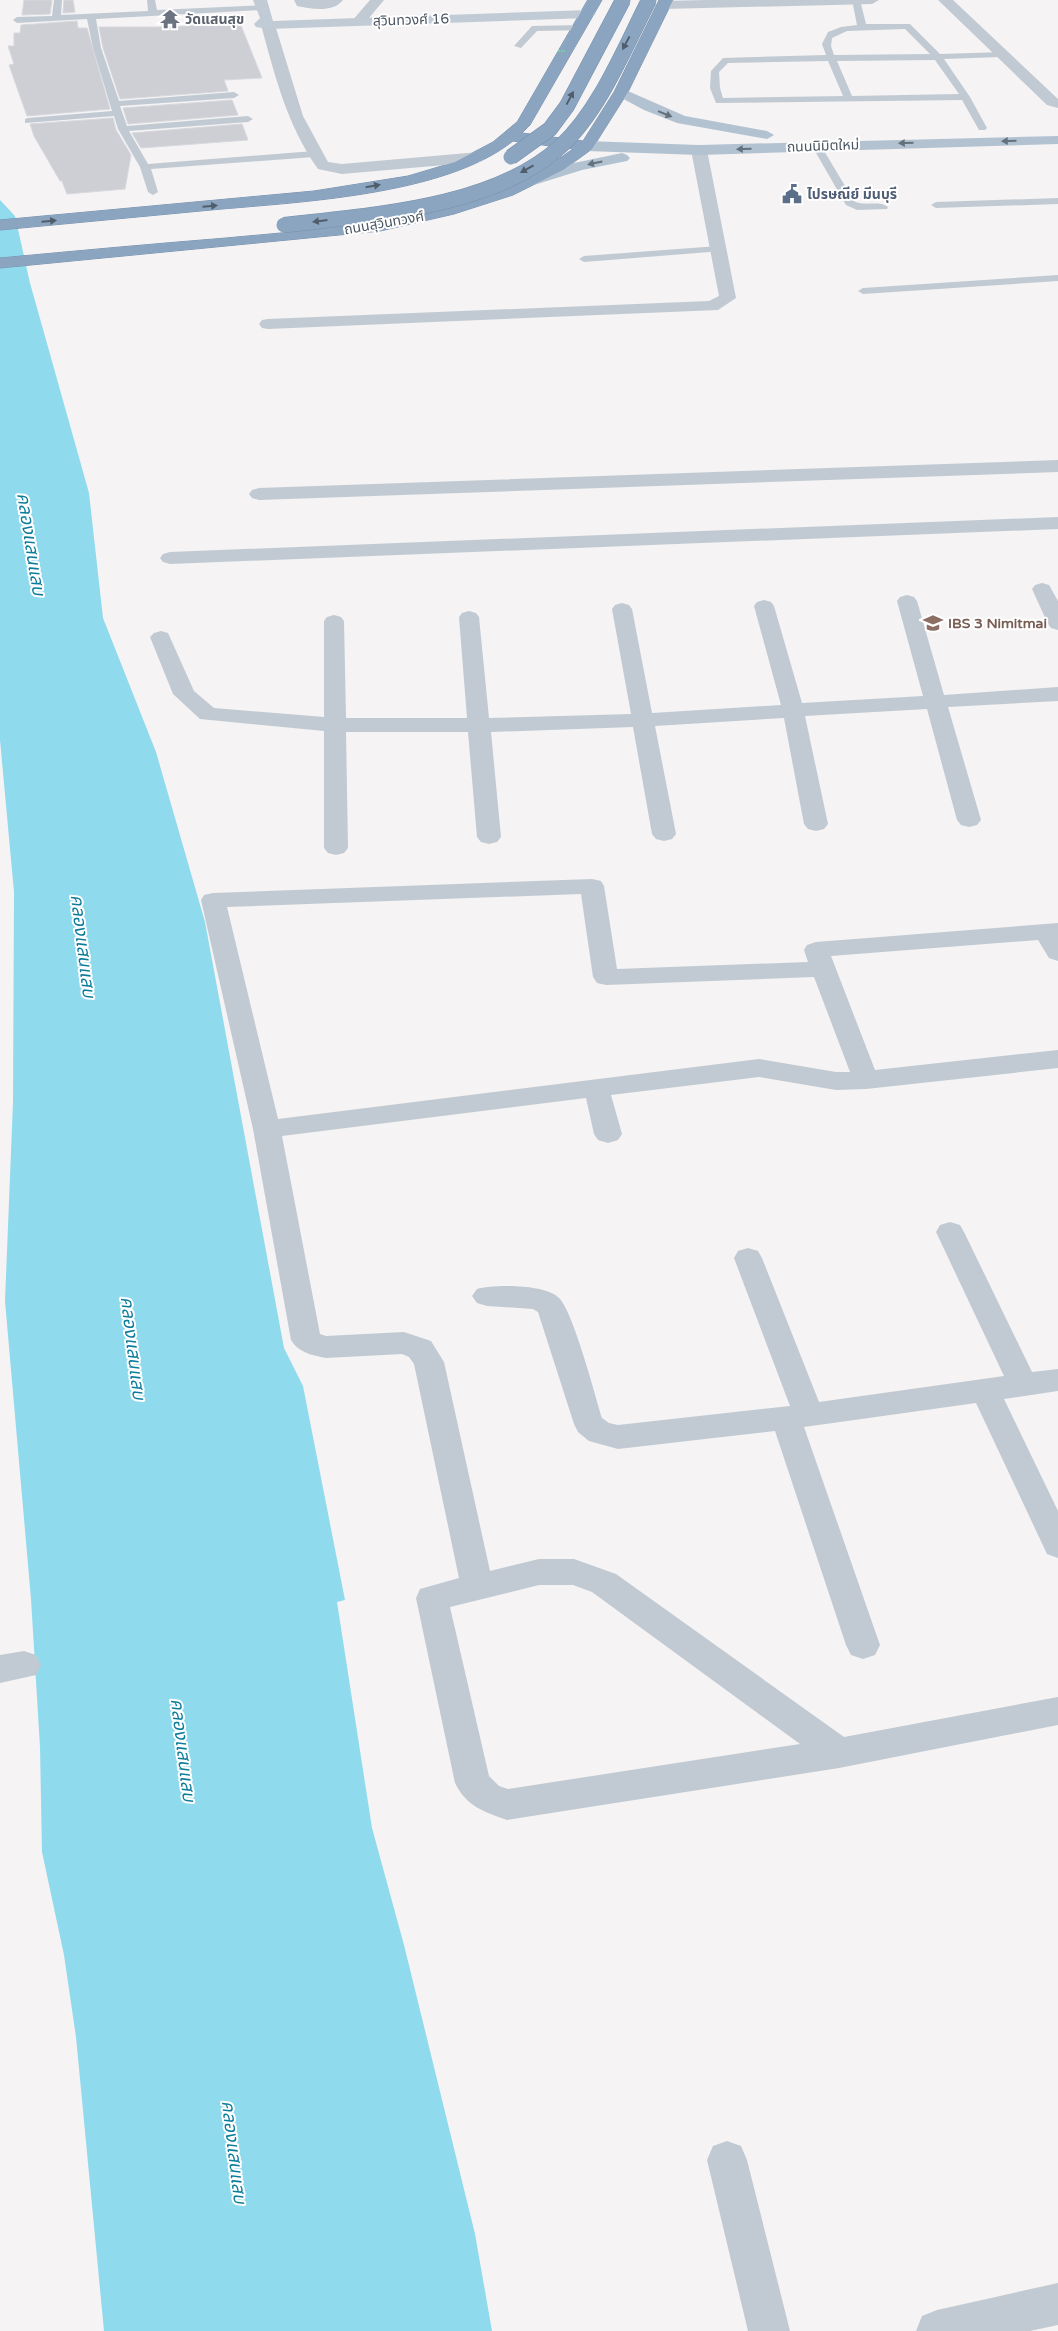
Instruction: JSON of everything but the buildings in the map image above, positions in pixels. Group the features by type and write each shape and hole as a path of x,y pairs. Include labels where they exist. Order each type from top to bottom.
{"highway":[{"path":"487,165 518,130 581,28 595,0"},
{"path":"0,225 314,196 410,180 439,172 487,165 530,145 550,129 566,106 623,0"},
{"name":"ถนนสุวินทวงศ์","path":"0,251 363,216 460,197 499,183 532,166 561,146 580,122 609,76 648,0"},
{"name":"ถนนสุวินทวงศ์","path":"0,263 285,237 412,220 477,203 558,168 592,140 621,92 665,2"},
{"path":"518,130 592,140"},
{"name":"ถนนสุวินทวงศ์","path":"0,239 346,206 397,198 468,177"}],"main road":[{"path":"621,92 651,108 682,120 770,136"},
{"name":"ถนนนิมิตใหม่","path":"592,140 1058,126"},
{"name":"ถนนนิมิตใหม่","path":"592,140 678,151 1058,140"},
{"path":"534,180 608,160 678,151"}],"street":[{"path":"301,0 302,3 310,5 331,4 336,0"},
{"path":"359,22 376,0"},
{"path":"665,2 858,6 872,0"},
{"path":"261,3 267,20 262,24 268,25 291,106 314,154 323,166 342,169 487,165"},
{"path":"949,4 1052,102 1058,104"},
{"name":"สุวินทวงศ์ 16","path":"268,25 589,14"},
{"path":"268,324 712,306 728,298 699,150"},
{"path":"259,494 1058,466"},
{"path":"170,558 1058,523"},
{"path":"1042,589 1058,624"},
{"path":"907,602 969,820"},
{"path":"764,606 793,710 816,824"},
{"path":"622,609 641,720 664,834"},
{"path":"469,617 489,837"},
{"path":"334,621 336,848"},
{"path":"161,637 184,694 208,714 335,725 478,725 641,720 1058,694"},
{"path":"477,1588 430,1362 420,1349 404,1343 326,1348 306,1340 267,1128 213,900 592,886 606,977 823,970"},
{"path":"866,1080 816,950 1052,931 1058,953"},
{"path":"267,1128 759,1068 836,1081 866,1080 1058,1059"},
{"path":"596,1087 608,1134"},
{"path":"950,1232 1022,1385"},
{"path":"748,1258 797,1416 863,1645"},
{"path":"487,1296 538,1299 549,1305 554,1314 588,1424 600,1432 618,1437 797,1416 1058,1380"},
{"path":"985,1390 1058,1545"},
{"path":"839,1753 604,1583 574,1572 539,1572 432,1598 473,1783 487,1797 507,1805 839,1753 1058,1711"},
{"path":"727,2160 769,2331"},
{"path":"937,2331 1058,2304"}],"lane":[{"path":"56,18 58,0"},
{"path":"151,0 153,14"},
{"path":"17,20 153,14 261,3"},
{"path":"858,6 862,27"},
{"path":"91,16 97,48 116,109 123,129 145,167 152,192"},
{"path":"849,100 831,58 826,43 828,38 837,30 862,27 907,26 938,57 966,97 982,128"},
{"path":"518,46 535,28 581,28"},
{"path":"966,97 719,101 715,88 715,71 726,60 938,57 1001,54"},
{"path":"28,121 234,95"},
{"path":"123,129 248,119"},
{"path":"817,146 850,203 856,206 883,207"},
{"path":"145,167 314,154"},
{"path":"936,205 1058,201"},
{"path":"584,259 718,250"},
{"path":"863,292 1058,278"}],"water":[{"name":"คลองแสนแสบ","path":"0,200 15,216 30,283 89,493 103,618 156,752 205,922 284,1348 303,1386 345,1600 337,1602 372,1828 404,1945 475,2234 492,2331 104,2331 76,2037 64,1955 42,1852 40,1747 31,1599 5,1301 13,1102 14,892 0,740"}],"place":[{"name":"วัดแสนสุข","path":"170,19"},
{"name":"ไปรษณีย์ มีนบุรี","path":"792,194"},
{"name":"IBS 3 Nimitmai","path":"933,623"}]}
